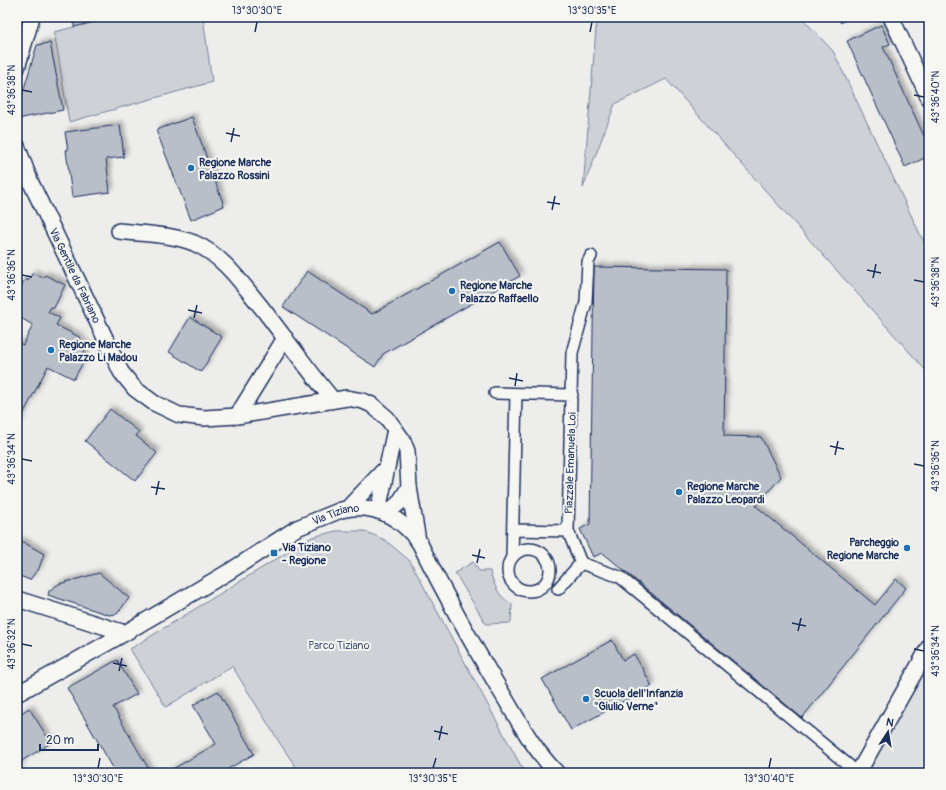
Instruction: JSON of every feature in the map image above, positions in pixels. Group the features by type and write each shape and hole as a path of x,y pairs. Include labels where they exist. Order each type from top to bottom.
{"street":[{"path":"17,68 32,17"},
{"path":"892,17 929,98"},
{"name":"Via Gentile da Fabriano","path":"17,146 31,183 106,342 122,372 135,389 154,403 179,415 204,418 237,416 347,398 363,401 372,405 395,429 402,439 407,451 409,487 419,542"},
{"path":"119,231 183,240 200,246 215,255 235,274 333,400"},
{"name":"Piazzale Emanuela Loi","path":"581,562 568,531 572,353 586,302 588,262 591,256"},
{"path":"237,416 285,338"},
{"path":"495,393 572,395"},
{"path":"512,557 516,394"},
{"path":"382,512 386,468 395,429"},
{"path":"348,508 386,468"},
{"path":"382,512 399,503 409,487"},
{"name":"Via Tiziano","path":"17,694 230,571 297,528 323,516 348,508 360,508 382,512 398,520 410,530 419,542 471,641 517,719 546,762 557,773"},
{"path":"513,530 568,531"},
{"path":"531,548 538,550 548,560 550,574 543,586 530,591 523,590 512,583 509,577 509,563 517,552 531,548"},
{"path":"558,589 581,562 620,577 858,773 929,647"},
{"path":"550,574 565,580"},
{"path":"17,599 125,633"}],"shaded area":[{"path":"929,650 929,773 857,773"}],"green space":[{"path":"99,17 203,17 212,82 69,122 54,32 98,21"},
{"path":"597,17 801,17 833,51 929,253 929,374 666,79 615,104 583,188"},
{"name":"Parco Tiziano","path":"336,531 364,531 385,540 410,561 521,766 528,773 300,773 232,666 166,707 130,649 312,537"},
{"path":"473,562 479,571 490,571 495,586 500,594 512,604 511,623 486,624 455,573"}],"building":[{"path":"75,17 99,17 98,21 74,27"},
{"path":"836,17 848,17 841,23"},
{"path":"881,25 890,44 883,47 924,136 929,134 929,156 905,167 847,41"},
{"path":"50,43 63,110 17,119 17,112 37,45"},
{"name":"Regione Marche Palazzo Rossini","path":"192,117 224,206 191,220 156,130"},
{"path":"120,125 124,157 106,159 110,192 72,197 65,132"},
{"name":"Regione Marche Palazzo Raffaello","path":"500,242 520,276 383,354 375,367 283,307 307,271 372,314"},
{"name":"Regione Marche Palazzo Leopardi","path":"594,267 726,269 724,436 761,437 781,477 756,506 875,605 896,579 906,588 802,718 603,553 593,557 580,529 590,524"},
{"name":"Regione Marche Palazzo Li Madou","path":"33,273 43,278 45,275 65,285 54,308 51,307 48,312 60,318 56,325 81,338 79,341 87,345 83,354 87,355 74,379 48,366 17,426 17,342 23,345 33,325 17,316 17,294 25,279 28,281"},
{"path":"190,317 222,337 201,372 169,352"},
{"path":"110,409 139,432 136,436 157,453 135,481 85,441"},
{"path":"17,541 23,542 44,554 38,571 37,570 30,580 17,575"},
{"path":"99,573 129,598 117,614 109,615 48,595 49,591 59,584"},
{"path":"612,640 623,660 634,654 652,686 571,730 542,679"},
{"path":"117,660 137,694 113,707 151,773 116,773 67,688"},
{"path":"218,691 254,754 221,773 166,773 216,744 193,705"},
{"path":"29,708 51,743 20,762 22,764 17,768 17,716"}],"place":[{"name":"Regione Marche Palazzo Rossini","path":"191,168"},
{"name":"Regione Marche Palazzo Raffaello","path":"452,291"},
{"name":"Regione Marche Palazzo Li Madou","path":"51,350"},
{"name":"Regione Marche Palazzo Leopardi","path":"679,492"},
{"name":"Parcheggio Regione Marche","path":"907,548"},
{"name":"Via Tiziano - Regione","path":"274,553"},
{"name":"Scuola dell'Infanzia \"Giulio Verne\"","path":"586,699"}]}
